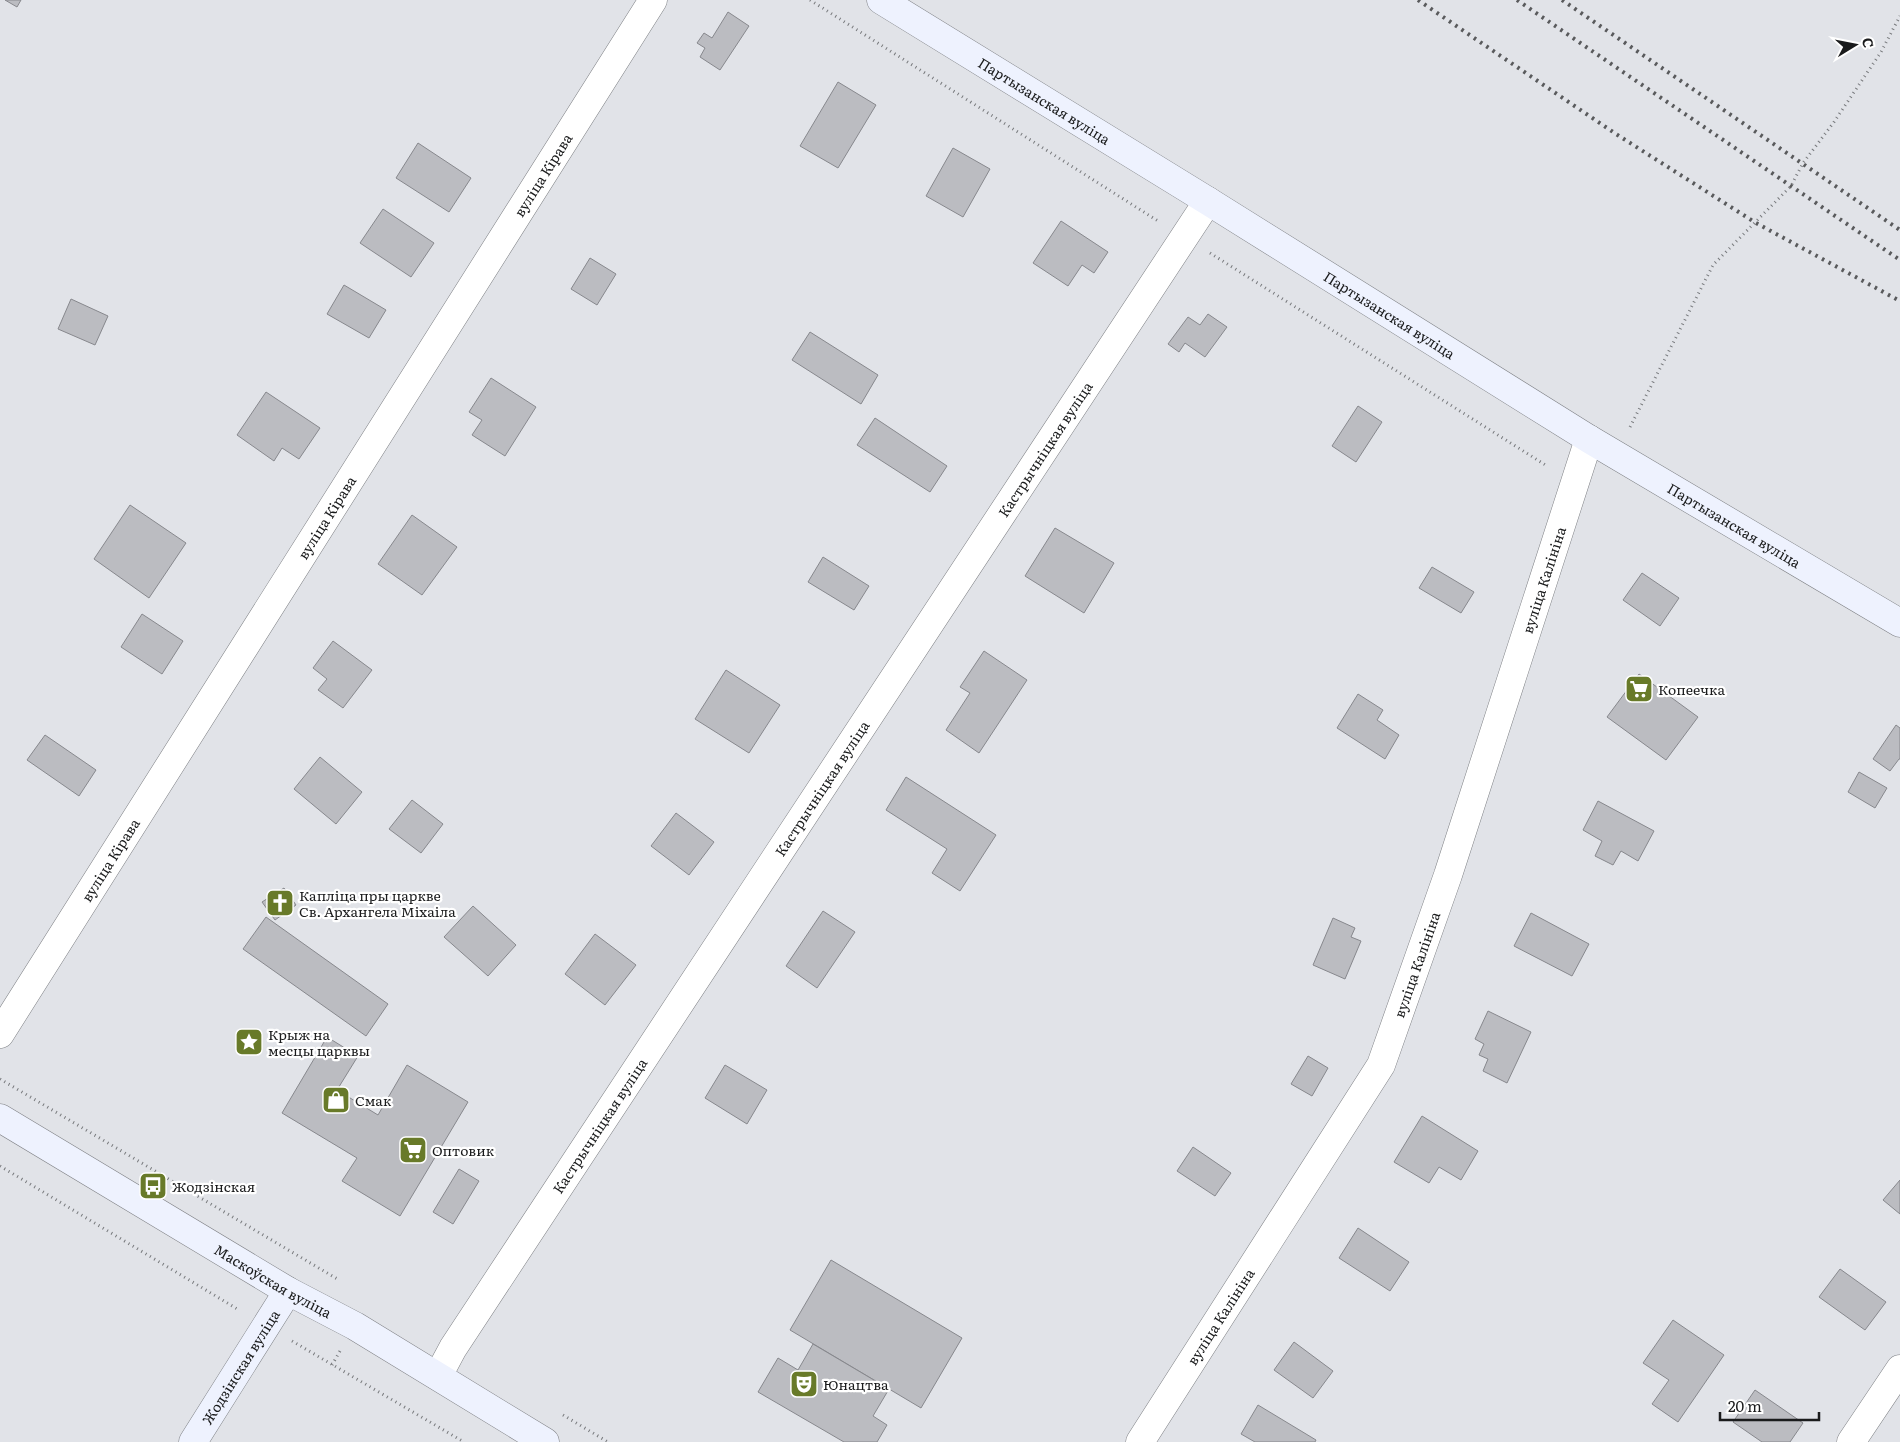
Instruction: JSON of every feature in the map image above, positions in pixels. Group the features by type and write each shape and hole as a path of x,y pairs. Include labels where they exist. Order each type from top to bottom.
{"street":[{"name":"вуліца Кірава","path":"0,1034 652,0"},
{"name":"Партызанская вуліца","path":"881,0 1589,439 1900,623"},
{"name":"Кастрычніцкая вуліца","path":"438,1376 453,1348 1208,201"},
{"name":"вуліца Калініна","path":"1140,1442 1382,1064 1448,875 1589,439"},
{"name":"Маскоўская вуліца","path":"0,1118 288,1290 355,1326 545,1442"},
{"name":"Жодзінская вуліца","path":"193,1442 288,1290"},
{"path":"1851,1442 1900,1369"}],"path":[{"path":"1616,455 1713,265 1790,186 1803,163 1834,122 1881,52 1900,16"},
{"path":"0,1079 347,1285"},
{"path":"0,1166 266,1326 464,1442"},
{"path":"559,1412 608,1442"}],"building":[{"path":"5,0 21,0 17,7"},
{"path":"728,12 749,26 720,70 700,57 705,48 697,43 704,33 712,38"},
{"path":"838,82 876,105 838,168 800,146"},
{"path":"418,143 471,178 449,212 396,178"},
{"path":"953,148 990,169 963,217 926,196"},
{"path":"383,209 434,243 411,277 360,243"},
{"path":"1061,221 1108,252 1094,273 1082,265 1068,286 1033,263"},
{"path":"590,258 616,274 597,305 571,289"},
{"path":"344,285 386,310 369,338 327,314"},
{"path":"71,299 108,316 95,345 58,329"},
{"path":"1208,314 1227,327 1205,357 1185,343 1179,352 1168,344 1188,317 1200,325"},
{"path":"810,332 878,375 861,404 792,360"},
{"path":"491,378 536,407 505,456 472,435 482,420 469,412"},
{"path":"266,392 320,428 299,459 282,448 274,461 237,435"},
{"path":"1358,406 1382,422 1356,462 1332,446"},
{"path":"875,418 947,466 930,492 857,445"},
{"path":"130,505 186,543 149,598 94,559"},
{"path":"412,515 457,547 422,595 378,564"},
{"path":"1055,528 1114,563 1084,613 1025,576"},
{"path":"823,557 869,586 854,610 808,582"},
{"path":"1432,567 1474,592 1461,613 1419,588"},
{"path":"1642,573 1679,598 1660,626 1623,600"},
{"path":"142,614 183,641 162,674 121,647"},
{"path":"333,641 372,670 343,708 318,690 327,679 313,668"},
{"path":"984,651 1027,680 979,753 946,730 970,693 960,687"},
{"path":"726,670 780,705 749,753 695,719"},
{"path":"1639,674 1698,717 1666,760 1607,717"},
{"path":"1358,694 1383,710 1377,720 1399,735 1385,759 1337,728"},
{"path":"1896,725 1900,728 1900,759 1890,771 1873,759"},
{"path":"45,735 96,770 79,796 27,760"},
{"path":"320,757 362,792 336,824 294,789"},
{"path":"1859,772 1887,788 1875,808 1848,792"},
{"path":"906,777 996,835 960,891 932,873 947,849 886,810"},
{"path":"412,800 443,824 421,853 389,829"},
{"path":"1598,801 1654,831 1638,861 1621,851 1613,865 1595,856 1602,841 1583,830"},
{"path":"676,813 714,842 689,875 651,846"},
{"path":"284,888 296,905 275,920 262,902"},
{"path":"473,906 516,945 488,976 444,937"},
{"path":"823,911 855,932 817,988 786,966"},
{"path":"1531,913 1589,944 1572,976 1514,946"},
{"path":"266,917 388,1004 366,1036 243,949"},
{"path":"1333,918 1355,928 1351,937 1361,941 1345,979 1313,965"},
{"path":"595,934 636,965 605,1005 565,974"},
{"path":"1488,1011 1531,1032 1507,1083 1483,1071 1488,1059 1479,1055 1484,1044 1475,1039"},
{"path":"327,1037 358,1056 337,1090 378,1115 407,1065 468,1102 400,1216 342,1181 357,1158 282,1113"},
{"path":"1308,1056 1328,1068 1312,1096 1291,1084"},
{"path":"725,1065 767,1090 747,1124 705,1098"},
{"path":"1422,1116 1478,1151 1461,1180 1439,1167 1429,1183 1394,1162"},
{"path":"1193,1147 1231,1173 1215,1196 1177,1171"},
{"path":"459,1169 479,1181 453,1224 433,1212"},
{"path":"1900,1180 1900,1214 1883,1200"},
{"path":"1358,1228 1409,1262 1390,1291 1339,1258"},
{"path":"831,1260 962,1338 921,1408 790,1330"},
{"path":"1840,1269 1886,1302 1865,1330 1819,1297"},
{"path":"1673,1320 1724,1355 1678,1422 1652,1404 1669,1380 1643,1363"},
{"path":"1294,1342 1333,1371 1313,1398 1274,1370"},
{"path":"813,1344 889,1389 873,1416 887,1425 877,1442 844,1442 758,1392 778,1358 798,1370"},
{"path":"1755,1390 1803,1423 1790,1442 1762,1442 1733,1422"},
{"path":"1258,1405 1316,1440 1315,1442 1255,1442 1241,1434"}],"railway":[{"path":"1418,0 1616,134 1756,223 1900,301"},
{"path":"1517,0 1900,260"},
{"path":"1562,0 1900,230"}],"place":[{"name":"Копеечка","path":"1639,689"},
{"name":"Капліца пры царкве Св. Архангела Міхаіла","path":"280,903"},
{"name":"Крыж на месцы царквы","path":"249,1042"},
{"name":"Смак","path":"336,1100"},
{"name":"Оптовик","path":"413,1150"},
{"name":"Жодзінская","path":"153,1186"},
{"name":"Юнацтва","path":"804,1384"}]}
